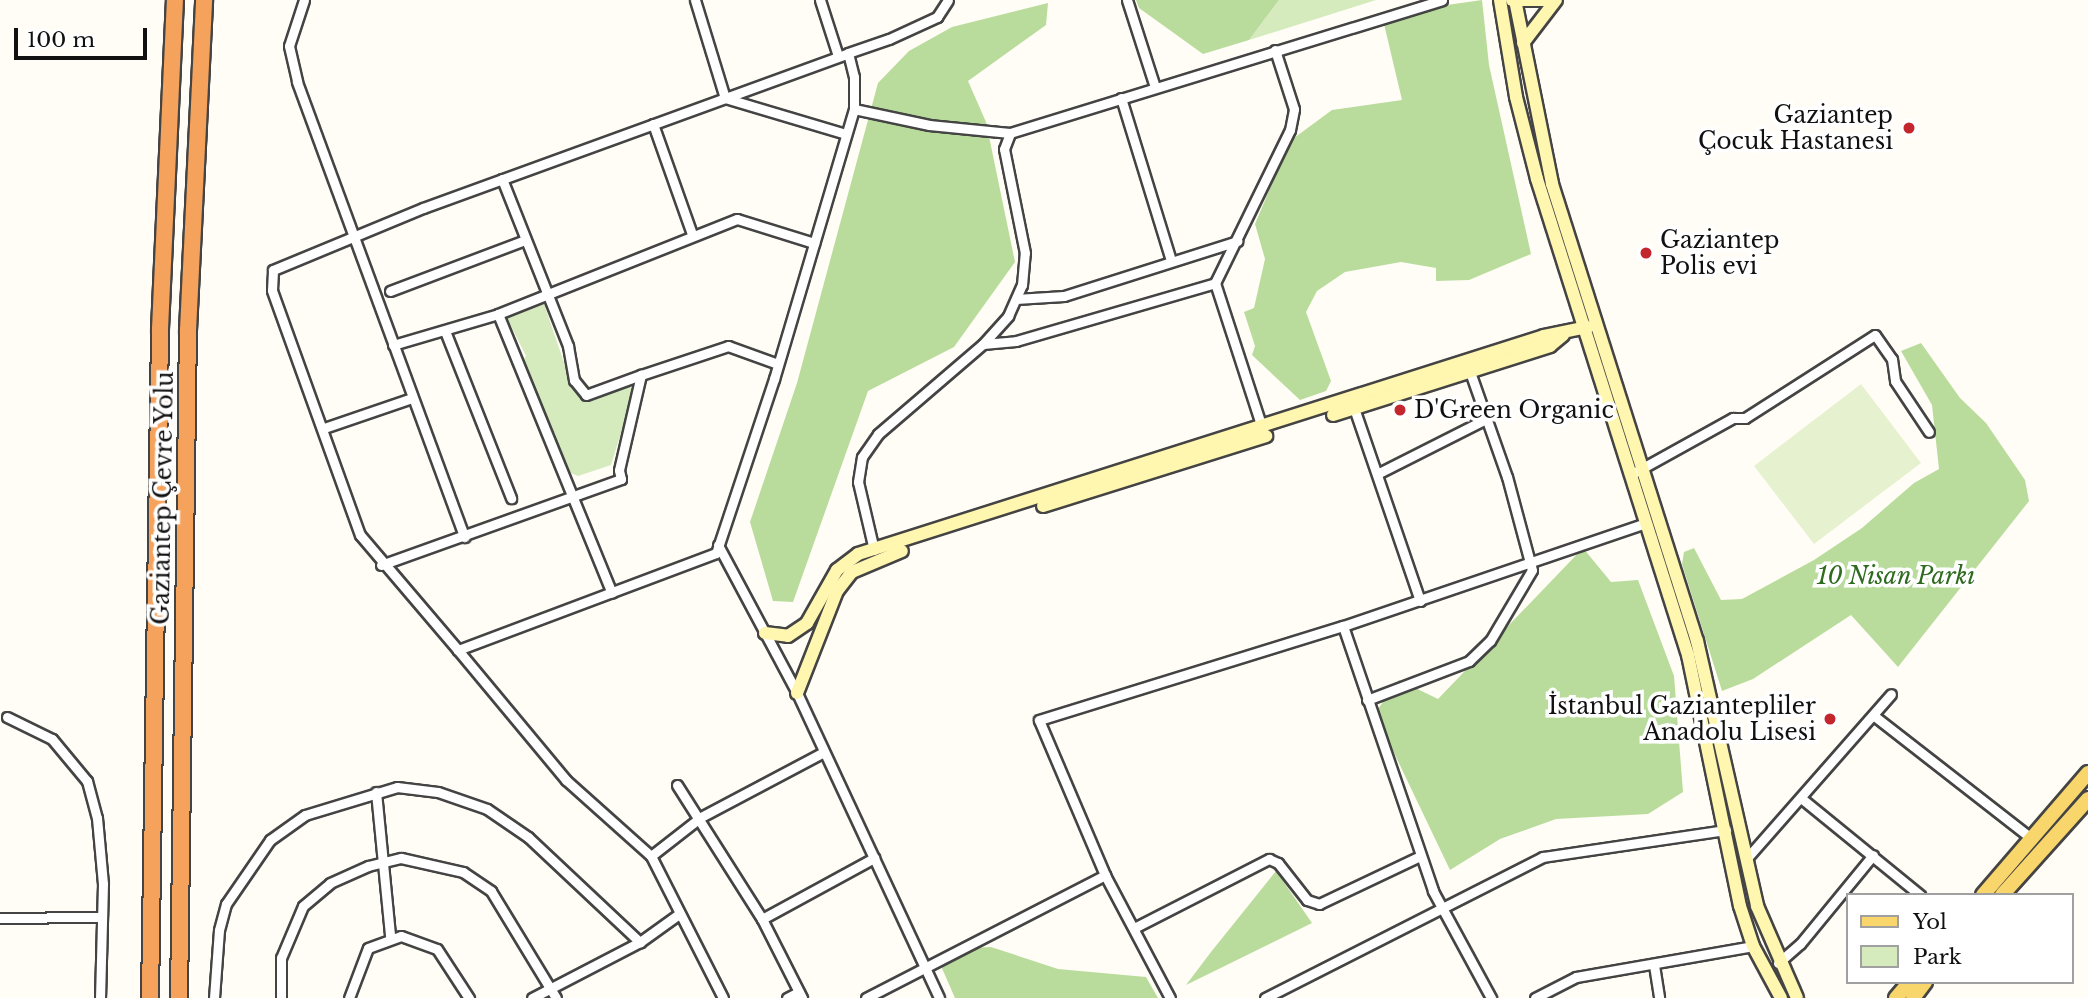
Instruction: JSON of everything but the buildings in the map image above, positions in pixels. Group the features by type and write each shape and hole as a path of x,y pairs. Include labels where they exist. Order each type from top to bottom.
{"highway":[{"name":"Gaziantep Çevre Yolu","path":"150,998 160,329 175,0"},
{"name":"Gaziantep Çevre Yolu","path":"179,998 188,330 204,0"}],"main road":[{"path":"1985,893 2088,773"},
{"path":"2004,893 2088,799"},
{"path":"1896,998 1908,984"}],"street":[{"path":"304,0 289,46 297,82 464,537"},
{"path":"695,0 724,98"},
{"path":"458,650 716,553 778,364 854,109 854,77 820,0"},
{"path":"1127,0 1155,87"},
{"path":"854,109 929,125 1010,134 1442,0"},
{"path":"1500,0 1526,139 1636,473 1700,652 1758,906 1779,963 1797,998"},
{"path":"1547,0 1514,1 1552,184 1590,327"},
{"path":"1523,43 1556,0"},
{"path":"723,998 651,856 566,780 458,650 382,565 360,535 324,428 272,290 273,271 351,235 937,17 943,2"},
{"path":"1263,433 1215,283 1290,130 1294,109 1275,50"},
{"path":"724,98 846,134"},
{"path":"1121,98 1171,261"},
{"path":"653,124 692,234"},
{"path":"874,550 858,482 862,457 877,434 983,344 1008,316 1016,299 1025,253 1004,149 1010,134"},
{"path":"502,179 568,346 574,380 586,395 728,346 778,364"},
{"path":"393,345 498,314 692,234 737,219 751,220 814,243"},
{"path":"390,291 525,240"},
{"path":"1016,299 1064,296 1237,241"},
{"path":"983,344 1016,341 1215,283"},
{"path":"498,314 570,496 612,593"},
{"path":"797,693 809,650 837,591 863,566 1544,336 1563,335 1590,327"},
{"path":"445,331 511,498"},
{"path":"765,633 788,636 807,623 837,570 858,554 1470,372 1550,346 1563,335"},
{"path":"1636,473 1733,418 1745,418 1875,335 1892,359 1895,381 1929,432"},
{"path":"1367,700 1451,671 1477,655 1531,574 1532,561 1470,372"},
{"path":"382,565 621,479 619,470 641,375"},
{"path":"324,428 412,398"},
{"path":"1354,408 1420,601"},
{"path":"1377,474 1486,419"},
{"path":"1636,473 1646,523 1688,655 1726,830 1735,888 1754,946 1781,998"},
{"path":"1170,998 1105,875 1039,720 1343,626 1646,523"},
{"path":"718,545 797,693 939,998"},
{"path":"1343,626 1420,856 1443,908 1491,998"},
{"path":"1747,858 1891,694"},
{"path":"1872,715 2032,839"},
{"path":"7,717 52,739 87,781 97,818 102,917 100,998"},
{"path":"651,856 701,817 824,752"},
{"path":"677,785 701,817 762,919 801,995 787,998"},
{"path":"214,998 219,930 226,904 270,840 305,815 397,787 439,792 487,809 528,837 640,942"},
{"path":"376,792 390,936"},
{"path":"1801,799 1918,893"},
{"path":"1267,998 1543,857 1726,830"},
{"path":"1779,963 1800,944 1873,855"},
{"path":"1134,928 1265,860 1278,863 1307,900 1320,904 1420,856"},
{"path":"281,998 281,958 303,906 331,883 401,858 463,872 491,891 554,993"},
{"path":"762,919 874,858"},
{"path":"866,998 926,970 1105,875"},
{"path":"532,998 554,993 640,942 679,914"},
{"path":"0,918 102,917"},
{"path":"349,998 368,948 390,936 412,937 436,950 469,998"},
{"path":"1535,998 1548,995 1576,977 1754,946"},
{"path":"1654,965 1659,998"}],"green space":[{"path":"1136,0 1279,0 1249,40 1203,54 1139,8"},
{"path":"1279,0 1376,0 1249,40"},
{"path":"1482,0 1489,65 1531,254 1469,280 1436,281 1436,268 1401,262 1345,272 1317,291 1306,312 1331,381 1326,391 1300,400 1252,355 1255,346 1244,312 1254,308 1265,259 1255,224 1274,179 1294,138 1332,110 1402,100 1384,24 1447,5"},
{"path":"1048,3 1046,25 968,81 986,122 1015,262 954,347 868,391 793,602 773,601 750,522 797,383 878,83 909,51 952,27"},
{"path":"542,298 573,389 628,381 633,394 611,465 578,476 564,470 555,433 549,430 523,361 526,356 504,312"},
{"name":"10 Nisan Parkı","path":"1921,343 1960,398 1986,423 2025,480 2029,501 1898,667 1851,615 1753,679 1722,691 1682,564 1684,552 1694,548 1721,600 1742,599 1814,560 1862,528 1914,483 1939,469 1932,405 1901,351"},
{"path":"1861,384 1921,463 1814,544 1754,466"},
{"path":"1583,548 1611,582 1638,580 1674,676 1683,792 1648,814 1556,819 1500,839 1450,870 1375,713 1399,680 1438,699"},
{"path":"1276,871 1312,923 1186,985 1211,952"},
{"path":"991,947 1058,969 1146,977 1158,998 955,998 941,966 969,948"}],"place":[{"name":"Gaziantep Çocuk Hastanesi","path":"1909,128"},
{"name":"Gaziantep Polis evi","path":"1646,253"},
{"name":"D'Green Organic","path":"1400,410"},
{"name":"İstanbul Gaziantepliler Anadolu Lisesi","path":"1830,719"}]}
